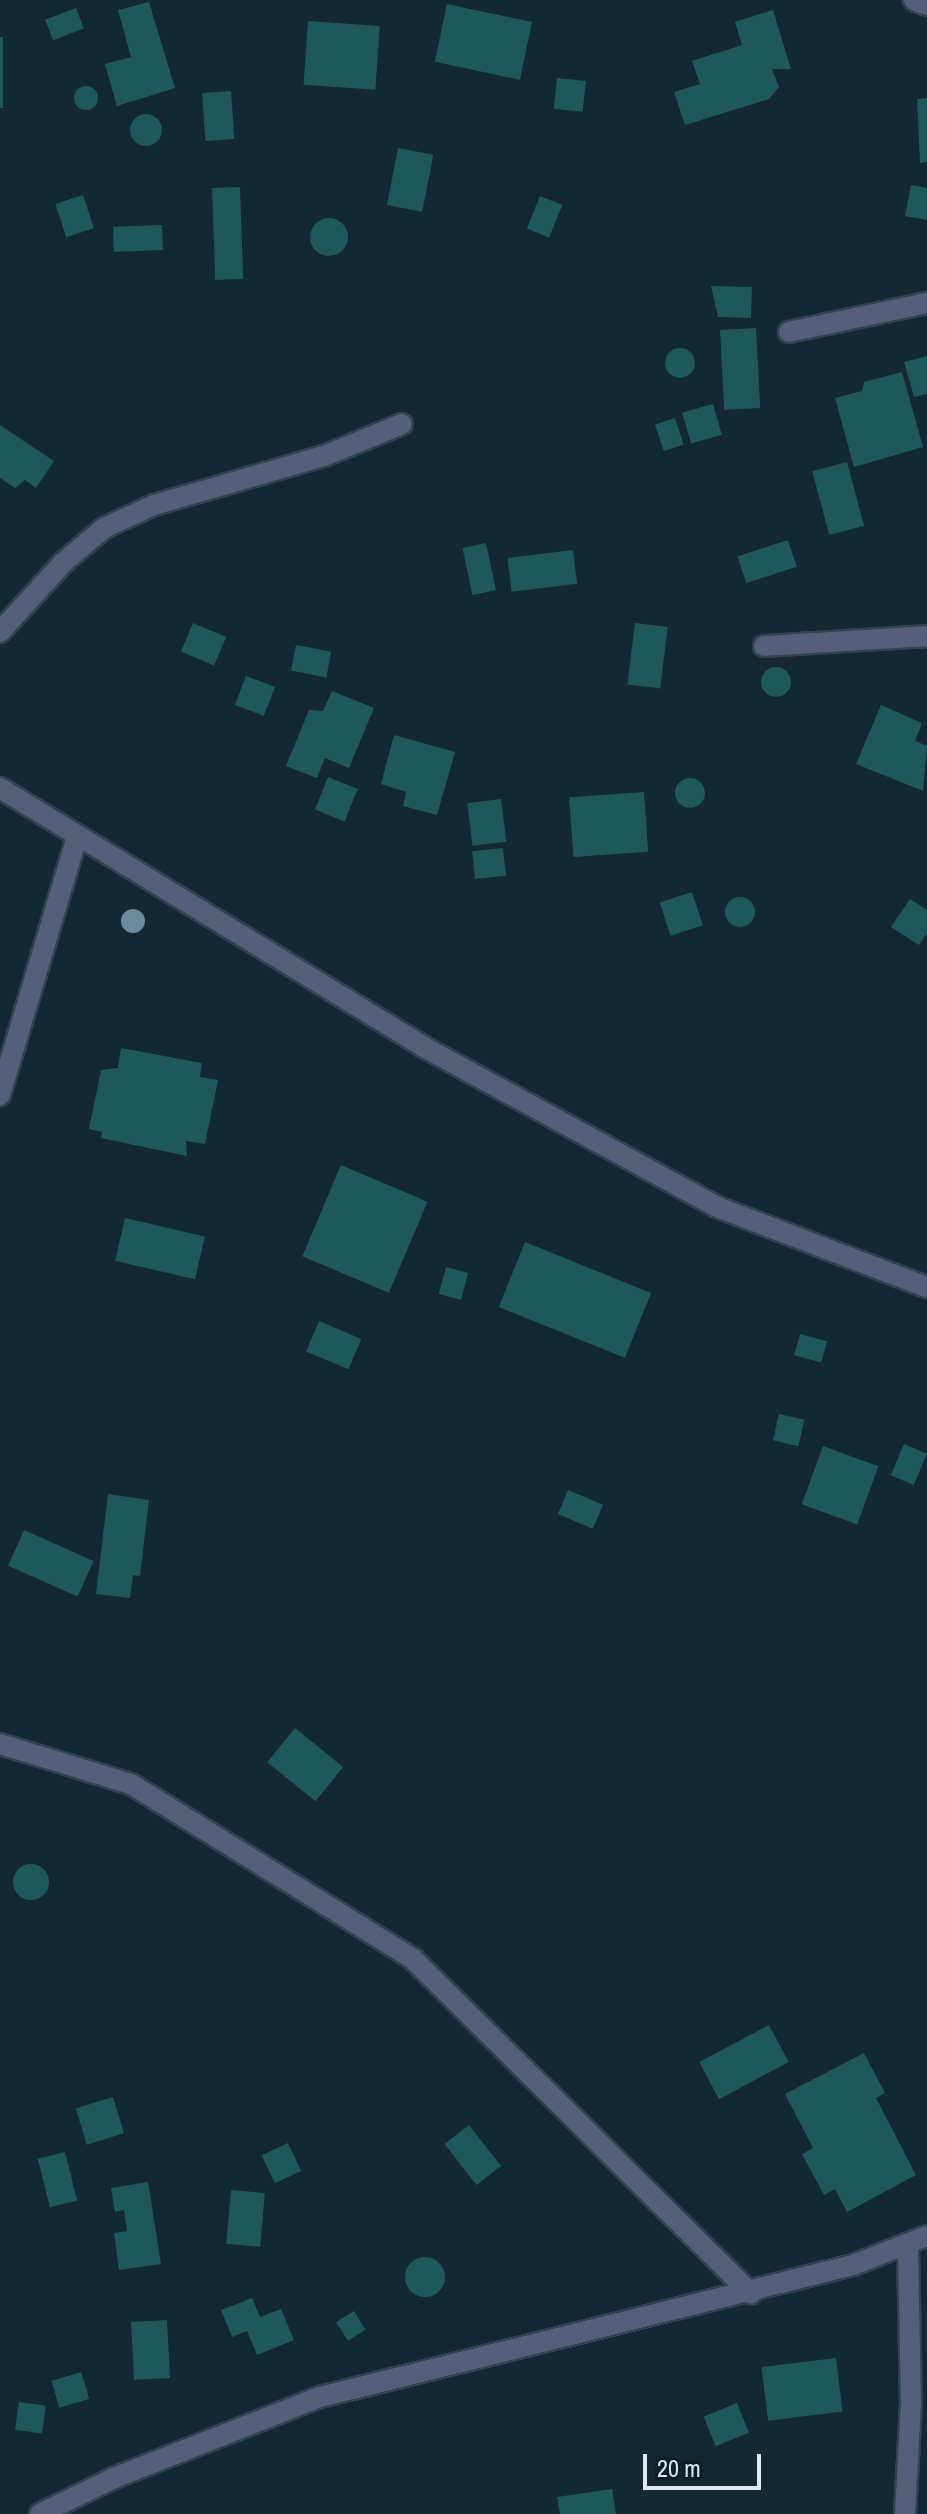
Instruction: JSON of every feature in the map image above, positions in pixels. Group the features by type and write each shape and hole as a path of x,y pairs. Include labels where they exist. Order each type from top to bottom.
{"street":[{"path":"914,0 927,5"},
{"path":"789,332 927,303"},
{"path":"0,632 64,562 104,528 154,505 324,456 402,424"},
{"path":"764,646 927,636"},
{"path":"0,788 422,1046 717,1207 927,1287"},
{"path":"0,1095 77,836"},
{"path":"0,1744 131,1784 412,1958 751,2293"},
{"path":"40,2514 114,2478 320,2397 511,2346 751,2293 918,2241 919,2409 905,2514"}],"building":[{"path":"149,2 175,88 117,106 105,64 131,57 118,10"},
{"path":"447,4 532,22 520,80 435,62"},
{"path":"76,8 84,29 53,40 45,20"},
{"path":"773,10 791,69 772,69 779,87 769,99 685,125 674,92 700,84 692,61 742,45 735,22"},
{"path":"308,21 380,26 375,90 304,85"},
{"path":"0,37 3,37 3,108 0,108"},
{"path":"557,78 586,81 583,112 554,109"},
{"path":"86,86 97,93 98,98 91,109 86,110 75,103 74,98 81,87"},
{"path":"231,91 234,139 205,141 202,93"},
{"path":"927,98 927,162 920,163 917,99"},
{"path":"146,114 157,119 162,130 157,141 146,146 135,141 130,130 135,119"},
{"path":"398,148 433,155 422,212 387,205"},
{"path":"911,185 927,188 927,220 905,216"},
{"path":"240,187 243,279 215,280 212,188"},
{"path":"83,195 94,228 66,237 55,204"},
{"path":"540,196 562,205 549,237 527,228"},
{"path":"329,218 342,224 348,237 342,250 329,256 316,250 310,237 316,224"},
{"path":"162,225 163,250 114,252 113,227"},
{"path":"711,286 752,287 751,318 718,317"},
{"path":"756,328 760,408 724,410 720,330"},
{"path":"680,348 691,352 695,363 691,374 680,378 669,374 665,363 669,352"},
{"path":"927,356 927,394 914,397 904,362"},
{"path":"902,372 923,447 854,467 835,398 862,391 864,382"},
{"path":"713,404 722,435 691,444 682,413"},
{"path":"675,418 684,445 664,451 655,424"},
{"path":"0,425 54,461 36,488 25,480 15,488 0,478"},
{"path":"847,462 864,526 829,535 812,471"},
{"path":"788,540 797,567 746,583 738,556"},
{"path":"486,543 496,590 473,595 463,548"},
{"path":"573,550 577,584 512,592 507,558"},
{"path":"193,623 226,637 214,666 181,652"},
{"path":"635,623 668,627 660,689 627,685"},
{"path":"296,645 331,652 326,677 291,671"},
{"path":"776,667 787,671 791,682 787,693 776,697 765,693 761,682 765,671"},
{"path":"246,676 275,687 264,716 235,705"},
{"path":"332,691 374,708 349,768 325,758 317,778 286,766 309,710 323,711"},
{"path":"881,705 922,723 915,741 927,746 923,791 856,764"},
{"path":"394,735 455,752 437,815 403,806 406,792 381,784"},
{"path":"328,777 358,789 345,821 315,809"},
{"path":"690,778 701,782 705,793 701,804 690,808 679,804 675,793 679,782"},
{"path":"644,792 648,852 573,857 569,797"},
{"path":"501,799 506,842 472,846 467,803"},
{"path":"503,848 506,876 475,879 472,851"},
{"path":"692,892 703,925 670,936 660,903"},
{"path":"740,897 751,901 755,912 751,923 740,927 729,923 725,912 729,901"},
{"path":"910,899 927,910 927,933 919,945 891,927"},
{"path":"121,1048 202,1063 200,1077 218,1080 205,1144 186,1141 187,1156 101,1138 102,1132 89,1129 101,1070 118,1068"},
{"path":"341,1165 428,1202 389,1293 302,1256"},
{"path":"125,1218 205,1236 195,1279 115,1261"},
{"path":"525,1242 651,1293 625,1358 499,1307"},
{"path":"446,1267 468,1273 461,1300 439,1294"},
{"path":"319,1321 361,1339 348,1369 306,1351"},
{"path":"800,1334 827,1341 821,1362 794,1355"},
{"path":"779,1414 804,1420 798,1446 773,1440"},
{"path":"904,1444 927,1454 914,1485 891,1475"},
{"path":"823,1446 878,1466 857,1524 802,1504"},
{"path":"568,1490 603,1505 593,1529 558,1514"},
{"path":"108,1494 149,1500 140,1576 133,1575 130,1598 96,1594"},
{"path":"24,1530 93,1561 78,1597 8,1566"},
{"path":"295,1728 343,1767 315,1801 267,1762"},
{"path":"31,1864 44,1869 49,1882 44,1895 31,1900 18,1895 13,1882 18,1869"},
{"path":"769,2025 789,2062 719,2099 699,2062"},
{"path":"864,2053 885,2093 876,2098 916,2175 847,2212 835,2189 824,2195 802,2154 813,2148 785,2094"},
{"path":"113,2097 124,2133 87,2145 76,2108"},
{"path":"469,2125 501,2166 477,2185 445,2144"},
{"path":"288,2143 301,2171 275,2183 262,2155"},
{"path":"65,2152 77,2201 50,2207 38,2159"},
{"path":"148,2182 161,2264 119,2270 114,2233 127,2231 124,2210 115,2212 111,2188"},
{"path":"231,2190 265,2193 260,2247 226,2244"},
{"path":"425,2257 439,2263 445,2277 439,2291 425,2297 411,2291 405,2277 411,2263"},
{"path":"252,2298 260,2317 281,2309 294,2340 257,2355 247,2331 232,2337 221,2310"},
{"path":"354,2311 366,2330 348,2341 336,2322"},
{"path":"167,2320 170,2378 134,2380 131,2322"},
{"path":"836,2358 843,2412 768,2421 762,2367"},
{"path":"81,2372 89,2399 60,2408 51,2381"},
{"path":"19,2402 46,2406 42,2433 15,2430"},
{"path":"737,2403 749,2433 716,2446 704,2416"},
{"path":"612,2489 616,2514 560,2514 557,2497"}]}
